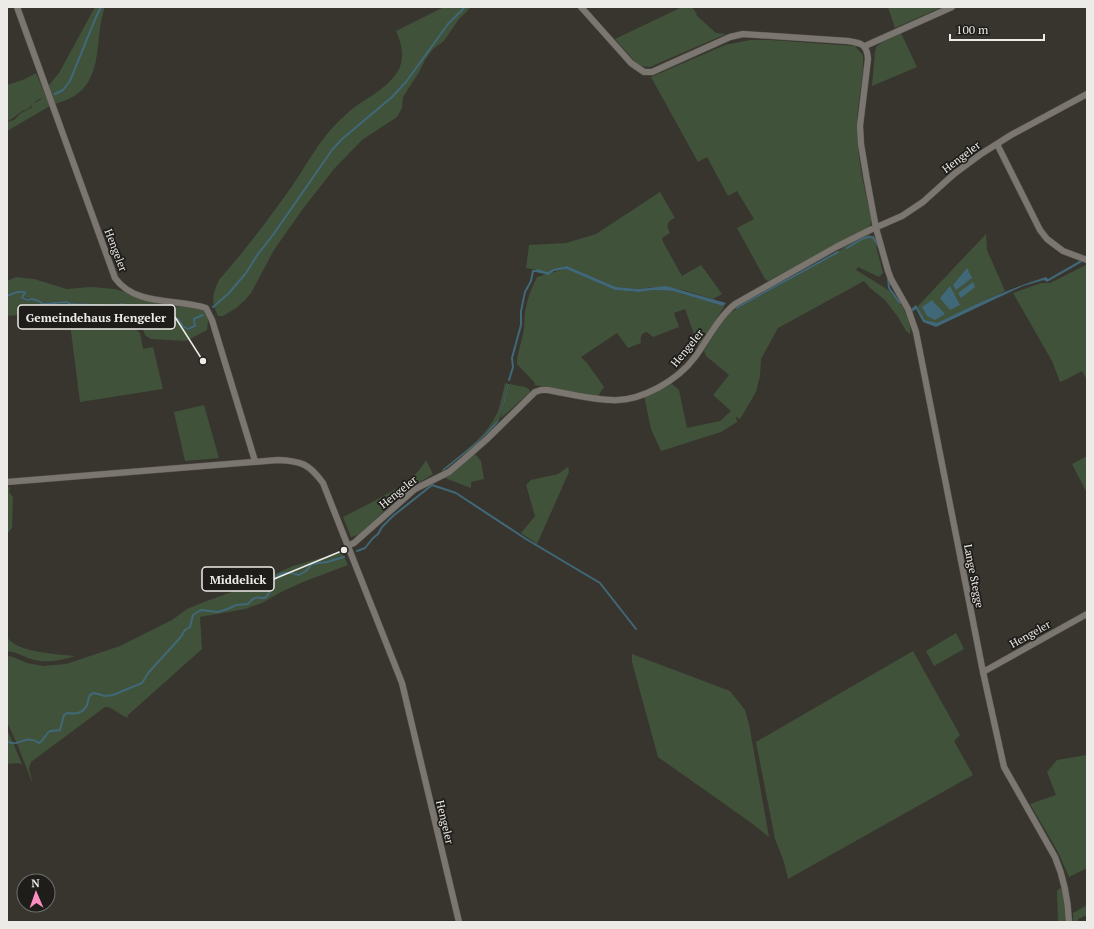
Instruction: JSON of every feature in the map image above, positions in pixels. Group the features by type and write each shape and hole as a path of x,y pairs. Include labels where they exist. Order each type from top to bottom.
{"street":[{"name":"Hengeler","path":"17,7 115,278 121,286 136,294 156,300 206,308 212,320 255,461"},
{"path":"581,7 631,63 644,72 652,72 730,37 743,34 848,41 860,43 865,46 952,7"},
{"name":"Lange Stegge","path":"865,46 868,59 861,111 861,138 866,180 876,228 891,279 908,309 916,332 983,672 1004,767 1055,857 1061,871 1068,902 1069,922"},
{"name":"Hengeler","path":"347,546 354,543 415,489 445,474 453,468 487,439 535,392 548,390 611,400 623,400 657,388 687,368 720,319 735,304 836,247 902,216 913,209 966,164 1011,135 1087,94"},
{"name":"Hengeler","path":"997,144 1040,230 1047,239 1063,251 1087,260"},
{"name":"Hengeler","path":"7,482 278,460 294,460 305,464 314,471 323,483 402,683 459,922"},
{"name":"Hengeler","path":"983,672 1087,614"}],"green space":[{"path":"95,7 105,7 100,28 96,61 89,81 82,90 70,98 55,104 49,85 59,73"},
{"path":"444,7 471,7 459,19 444,41 433,49 425,60 403,97 402,108 397,117 362,140 334,169 302,210 274,250 251,293 236,308 223,316 218,316 214,307 213,298 219,280 275,210 318,146 330,131 351,110 389,82 398,71 402,51 396,31"},
{"path":"682,7 692,7 697,14 696,15 716,33 726,34 650,67 639,66 615,39"},
{"path":"888,7 942,7 895,28"},
{"path":"901,33 917,67 872,86 875,51 877,46"},
{"path":"750,40 855,46 863,55 863,71 857,132 861,170 871,224 869,227 768,281 765,279 737,228 754,219 737,191 728,196 707,157 698,162 651,77 725,45"},
{"path":"36,73 50,106 7,131 7,122 14,120 21,113 31,108 33,104 28,109 22,111 7,121 7,85 25,79"},
{"path":"660,192 675,218 669,222 668,228 670,233 662,238 663,242 682,276 701,265 722,294 713,299 683,290 653,287 638,289 616,287 567,266 547,272 526,268 529,245 566,243 596,234"},
{"path":"986,234 987,250 1005,291 936,324 925,320 917,307"},
{"path":"868,235 874,238 883,273 879,277 858,267 856,270 890,291 902,305 909,323 910,334 906,331 898,317 885,300 864,281 778,328 761,359 760,376 756,392 740,419 736,417 737,422 721,432 661,451 651,429 644,396 672,384 679,390 687,428 720,421 731,411 713,395 729,375 706,356 704,351 726,315 832,256 844,247"},
{"path":"1086,265 1087,380 1082,371 1060,382 1052,361 1013,293 1041,283 1050,283"},
{"path":"566,269 615,290 639,292 654,290 673,291 723,306 725,305 699,348 685,309 674,313 679,327 653,337 647,332 643,333 641,336 641,343 628,348 617,333 581,357 604,387 598,396 534,385 535,383 517,364 518,353 524,331 525,312 528,299 537,277"},
{"path":"16,277 34,279 67,289 91,287 115,289 169,306 202,308 210,321 208,321 207,330 186,341 151,339 145,335 143,330 133,322 128,311 121,310 68,313 70,324 64,320 48,316 7,316 7,297 16,293 24,293 21,297 27,301 35,300 43,304 65,303 70,305 76,304 93,307 115,307 122,305 131,309 135,317 138,319 147,320 154,325 172,325 174,321 171,324 162,322 155,323 148,318 139,318 136,316 132,308 122,304 93,305 77,303 70,304 65,301 43,303 41,301 23,296 25,293 24,291 7,295 7,281","holes":["203,315 195,320 196,327 189,330 183,327 178,320 174,321 179,319 182,324 189,328 194,326 193,319"]},
{"path":"120,320 128,322 140,333 143,349 153,347 163,389 80,402 70,324 103,324"},
{"path":"505,383 508,384 500,418 478,441 448,467 443,469 482,436 488,428 498,411"},
{"path":"509,384 525,387 529,389 530,392 501,418"},
{"path":"204,405 219,458 185,461 174,412"},
{"path":"475,454 481,461 484,479 471,482 471,488 445,478 445,476 453,472"},
{"path":"1087,456 1087,493 1072,464"},
{"path":"426,460 433,474 402,493 361,534 351,537 343,517 394,490 412,477"},
{"path":"568,467 569,472 537,544 521,533 535,516 526,485 531,480 558,474"},
{"path":"7,486 10,488 9,492 13,497 12,528 7,534"},
{"path":"342,552 348,565 303,582 262,603 245,609 200,617 202,649 128,715 127,718 109,707 105,707 31,762 29,769 33,785 7,722 7,656 27,663 43,666 66,664 120,646 172,620 187,609 204,602 248,586 293,566"},
{"path":"956,633 964,649 934,666 926,651"},
{"path":"7,637 12,642 28,650 75,656 52,661 34,660 7,651"},
{"path":"913,651 960,735 954,741 973,775 788,879 784,862 775,839 756,742"},
{"path":"632,654 730,691 745,710 749,724 769,837 658,757 632,662"},
{"path":"7,729 22,764 7,764"},
{"path":"1087,755 1087,868 1069,877 1058,852 1030,804 1056,795 1047,772 1057,760"},
{"path":"1060,888 1063,890 1066,922 1058,922 1057,891"},
{"path":"1087,905 1087,915 1078,919 1078,922 1073,922 1073,913"}],"water":[{"path":"1081,260 1084,261 1047,282 1044,280 1023,286 936,327 923,322 916,309 912,312 911,309 916,305 925,320 937,323 1004,292 1046,277 1048,279"},
{"path":"567,266 616,287 638,289 666,286 726,303 723,306 673,291 654,290 639,292 615,290 566,269 554,271 548,275 536,272 537,269 547,272"},
{"path":"967,268 972,278 956,290 953,285"},
{"path":"973,282 975,287 961,298 958,293"},
{"path":"950,286 960,305 950,310 940,298"},
{"path":"932,300 945,314 935,320 927,316 922,307"},
{"path":"509,384 503,409 500,418"},
{"path":"500,418 492,429 478,443 443,471 442,470 478,441"}],"waterway":[{"path":"55,94 63,90 70,81 101,7"},
{"path":"213,307 229,293 246,273 332,150 342,139 392,97 406,82 448,24 465,7"},
{"path":"847,248 868,237 873,237 878,246"},
{"path":"736,308 838,252"},
{"path":"509,380 513,367 512,358 521,325 521,311 525,292 531,281 533,271 538,271"},
{"path":"888,278 889,288 900,303"},
{"path":"7,296 17,292 24,292 25,293 22,297 27,300 31,299 39,301 43,304 66,302 71,304 115,306 122,304 131,309 138,318 148,319 154,324 172,324 178,319 183,326 188,329 195,326 194,319 203,315"},
{"path":"432,485 456,493 526,539 600,583 636,629"},
{"path":"357,551 365,548 393,516 432,485"},
{"path":"7,741 14,743 25,740 34,740 39,743 50,731 60,730 64,715 67,713 81,712 87,705 90,695 94,693 105,696 113,695 142,683 149,672 180,638 185,630 190,627 193,615 201,610 218,612 236,605 248,604 258,597 266,597 270,591 269,588 272,583 281,574 288,573 299,575 306,571 312,564 327,562 344,557"}],"place":[{"name":"Gemeindehaus Hengeler","path":"203,361"},
{"name":"Middelick","path":"344,550"}]}
